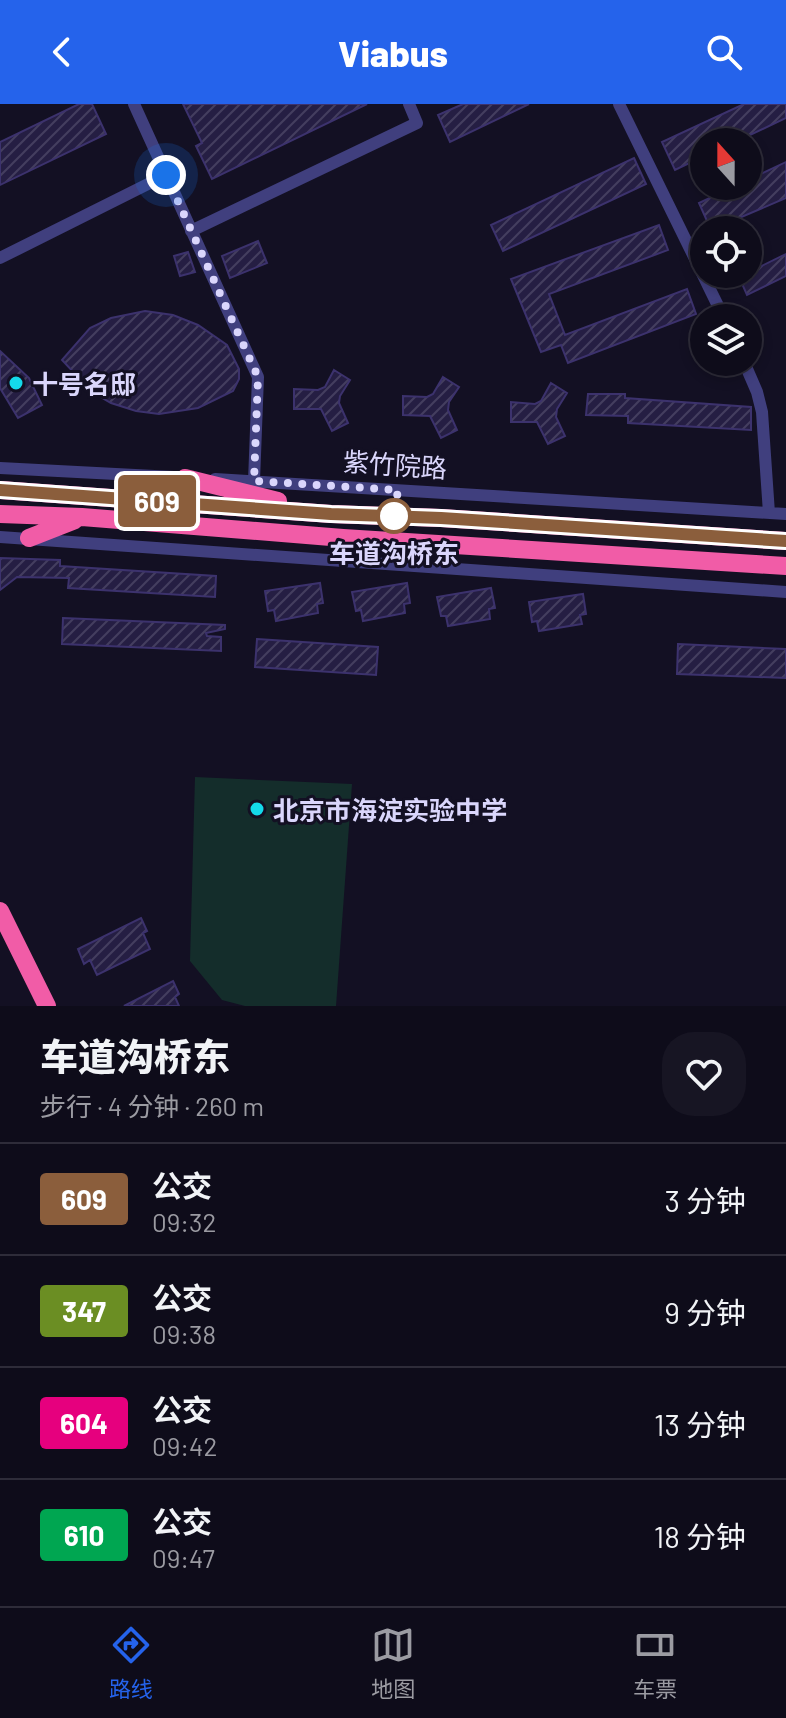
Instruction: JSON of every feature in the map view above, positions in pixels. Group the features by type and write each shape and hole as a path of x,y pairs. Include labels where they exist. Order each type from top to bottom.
{"highway":[{"path":"185,478 331,514"},
{"name":"紫竹院路","path":"0,490 331,514 441,518 786,541"},
{"path":"0,514 82,517 343,538 786,566"},
{"path":"29,538 82,517"},
{"path":"0,911 47,1006"}],"street":[{"path":"134,104 258,377 254,481"},
{"path":"191,231 417,123 409,104"},
{"path":"619,104 717,304"},
{"path":"0,258 166,175"},
{"path":"750,376 762,412 769,513"},
{"name":"紫竹院路","path":"0,468 786,514"},
{"path":"0,537 786,592"}],"green space":[{"path":"195,777 352,784 336,1006 245,1006 222,1000 190,961"}],"building":[{"path":"79,104 92,104 106,134 0,185 0,142"},
{"path":"183,104 367,104 212,179 196,146 202,143"},
{"path":"463,104 529,104 450,142 438,115"},
{"path":"744,104 786,104 786,118 762,129 692,128"},
{"path":"690,129 690,163 675,170 662,142"},
{"path":"634,158 646,184 503,251 491,225"},
{"path":"786,162 786,198 744,216 705,216 699,203 705,200 762,200 762,173"},
{"path":"659,225 668,250 549,294 565,335 687,289 692,304 690,316 568,363 561,345 541,352 511,279"},
{"path":"258,241 267,263 230,278 222,256"},
{"path":"188,252 195,272 180,276 174,256"},
{"path":"786,254 786,276 762,288 762,266"},
{"path":"744,288 761,288 747,295"},
{"path":"145,311 173,315 198,325 227,345 239,369 239,379 233,391 198,408 159,414 136,411 111,403 92,392 62,360 90,328 111,318"},
{"name":"十号名邸","path":"0,351 29,378 42,405 18,418 0,388"},
{"path":"334,370 350,380 339,403 348,423 332,431 321,409 294,409 294,389 318,390 325,387"},
{"path":"443,377 459,387 449,402 448,410 457,430 441,438 430,416 403,415 403,396 427,397 433,394"},
{"path":"551,383 567,393 557,409 556,417 565,436 548,444 537,422 511,422 511,402 535,404 541,401"},
{"path":"588,394 625,394 625,398 751,407 751,430 628,423 628,416 586,415"},
{"path":"0,558 60,560 60,566 216,576 215,597 68,588 69,578 17,577 0,590"},
{"path":"320,583 323,603 317,604 318,613 276,621 274,610 268,611 265,591"},
{"path":"407,583 410,603 404,604 405,613 363,621 361,610 356,611 352,592"},
{"path":"491,588 495,608 489,609 490,619 448,626 446,616 441,616 437,597"},
{"path":"583,594 586,614 580,615 582,624 539,631 537,621 532,622 529,602"},
{"path":"63,618 225,625 225,629 206,633 207,636 221,637 221,651 62,644"},
{"path":"257,639 378,647 376,675 255,667"},
{"path":"678,644 786,649 786,678 677,674"},
{"path":"141,918 150,949 97,975 90,960 84,964 78,949"},
{"path":"173,981 179,994 175,997 179,1006 124,1006"}],"bus line":[{"name":"609","path":"0,490 331,514 441,518 786,541"}],"place":[{"name":"十号名邸","path":"16,383"},
{"name":"车道沟桥东","path":"394,516"},
{"name":"北京市海淀实验中学","path":"257,809"}],"route":[{"path":"166,175 258,377 254,481 398,490 394,516"}]}
